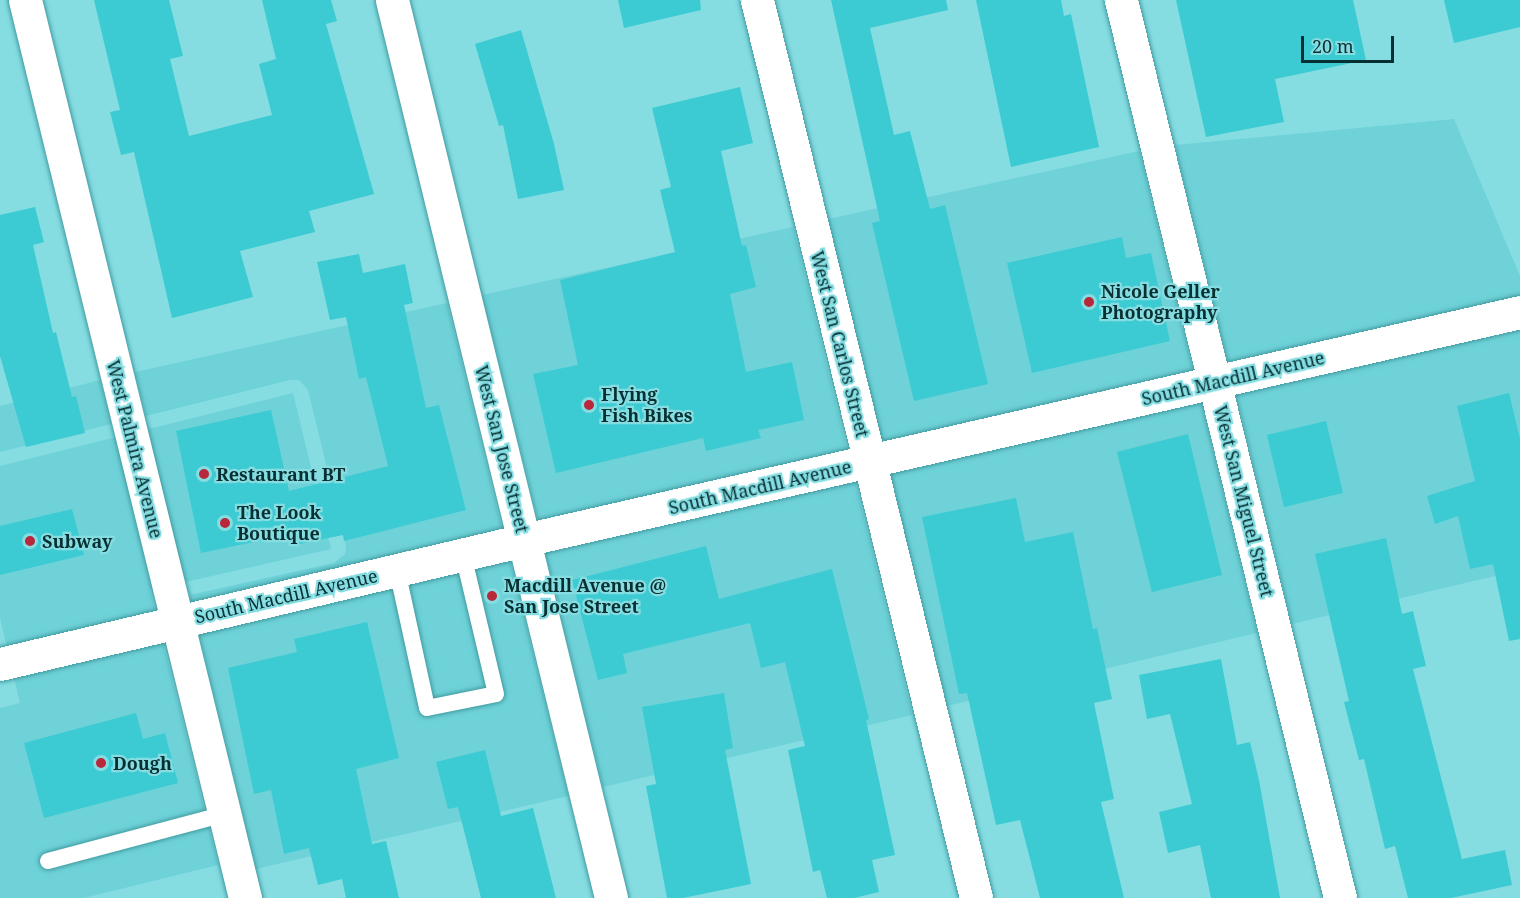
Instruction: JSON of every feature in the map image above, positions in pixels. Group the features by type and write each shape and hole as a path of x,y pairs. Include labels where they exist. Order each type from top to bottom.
{"street":[{"name":"West Palmira Avenue","path":"25,0 245,898"},
{"name":"West San Jose Street","path":"392,0 611,898"},
{"name":"West San Carlos Street","path":"757,0 975,898"},
{"name":"West San Miguel Street","path":"1120,0 1340,898"},
{"name":"South Macdill Avenue","path":"0,664 463,554 1520,312"}],"lane":[{"path":"397,570 427,708 496,694 463,554"},
{"path":"48,861 225,814"}],"shaded area":[{"path":"1454,119 1520,276 1520,296 1228,362 1175,145"},
{"path":"1139,151 1193,370 882,443 828,219"},
{"path":"793,227 847,450 538,520 482,295"},
{"path":"447,303 502,529 191,602 190,595 334,563 345,554 346,546 308,390 299,380 290,380 146,416 135,372"},
{"path":"1520,329 1520,570 1292,624 1236,393"},
{"path":"100,380 111,424 0,452 0,406"},
{"path":"293,393 331,549 150,590 218,865 84,898 0,898 0,708 20,703 0,618 0,466"},
{"path":"1201,401 1257,633 947,706 890,474"},
{"path":"855,481 912,715 603,787 545,552"},
{"path":"510,560 568,796 256,869 199,633"}],"building":[{"path":"94,0 169,0 183,56 170,59 189,136 272,115 259,64 276,59 262,0 331,0 337,21 326,24 374,194 309,211 315,232 240,251 253,297 172,318 134,152 121,155 110,112 120,110"},
{"path":"618,0 700,0 701,10 624,28"},
{"path":"831,0 946,0 948,10 870,28 894,135 910,131 930,209 945,205 988,384 914,401 872,223 880,221"},
{"path":"976,0 1061,0 1064,16 1071,14 1099,147 1011,167"},
{"path":"1176,0 1353,0 1366,60 1275,79 1284,122 1206,137"},
{"path":"1444,0 1520,0 1520,27 1454,43"},
{"path":"521,30 554,144 564,190 518,199 503,125 499,126 475,44"},
{"path":"740,87 753,143 721,151 742,246 746,245 756,287 730,294 746,372 792,362 804,420 758,430 761,438 706,451 703,438 556,473 533,374 578,365 560,280 675,252 660,190 671,187 652,108"},
{"path":"35,207 44,242 33,245 53,333 56,332 72,397 76,396 85,433 26,447 0,356 0,215"},
{"name":"Nicole Geller Photography","path":"1122,237 1126,258 1151,253 1170,341 1032,373 1007,263"},
{"path":"359,254 363,273 405,264 413,303 404,305 426,408 439,405 466,510 344,541 343,535 290,546 288,535 201,553 176,431 271,410 289,491 388,466 366,377 359,379 346,317 330,320 317,262"},
{"path":"1509,393 1520,439 1520,639 1509,641 1493,564 1470,569 1458,516 1435,524 1427,496 1475,481 1457,406"},
{"path":"1326,421 1343,493 1284,507 1267,435"},
{"path":"1188,434 1222,575 1152,592 1117,452"},
{"path":"1016,498 1025,542 1073,532 1093,629 1097,628 1112,699 1094,703 1114,799 1101,802 1124,898 1040,898 1020,820 996,825 967,693 959,694 922,517"},
{"path":"72,509 84,555 0,575 0,526"},
{"path":"1386,538 1402,614 1413,611 1426,666 1413,669 1462,859 1505,850 1512,885 1451,898 1408,898 1395,846 1385,849 1364,759 1359,760 1344,702 1349,701 1315,554"},
{"path":"706,546 719,599 832,569 869,719 866,720 895,855 872,860 879,892 854,898 827,898 820,870 813,872 788,750 805,746 785,662 761,668 750,623 623,654 627,673 598,680 572,580"},
{"path":"367,622 399,758 356,769 372,844 386,841 399,898 346,898 342,879 318,885 309,848 284,854 271,790 254,794 228,668 297,652 294,639"},
{"path":"1221,659 1237,745 1250,742 1280,898 1211,898 1200,845 1168,853 1159,812 1192,804 1170,714 1147,719 1139,675"},
{"path":"724,693 733,748 725,750 751,884 683,898 667,898 646,786 656,784 642,707"},
{"name":"Dough","path":"136,713 143,739 165,733 178,783 44,818 24,743"},
{"path":"485,750 501,816 533,808 556,898 481,898 458,807 448,809 436,762"}],"place":[{"name":"Nicole Geller Photography","path":"1089,302"},
{"name":"Flying Fish Bikes","path":"589,405"},
{"name":"Restaurant BT","path":"204,474"},
{"name":"The Look Boutique","path":"225,523"},
{"name":"Subway","path":"30,541"},
{"name":"Macdill Avenue @ San Jose Street","path":"492,596"},
{"name":"Dough","path":"101,763"}]}
